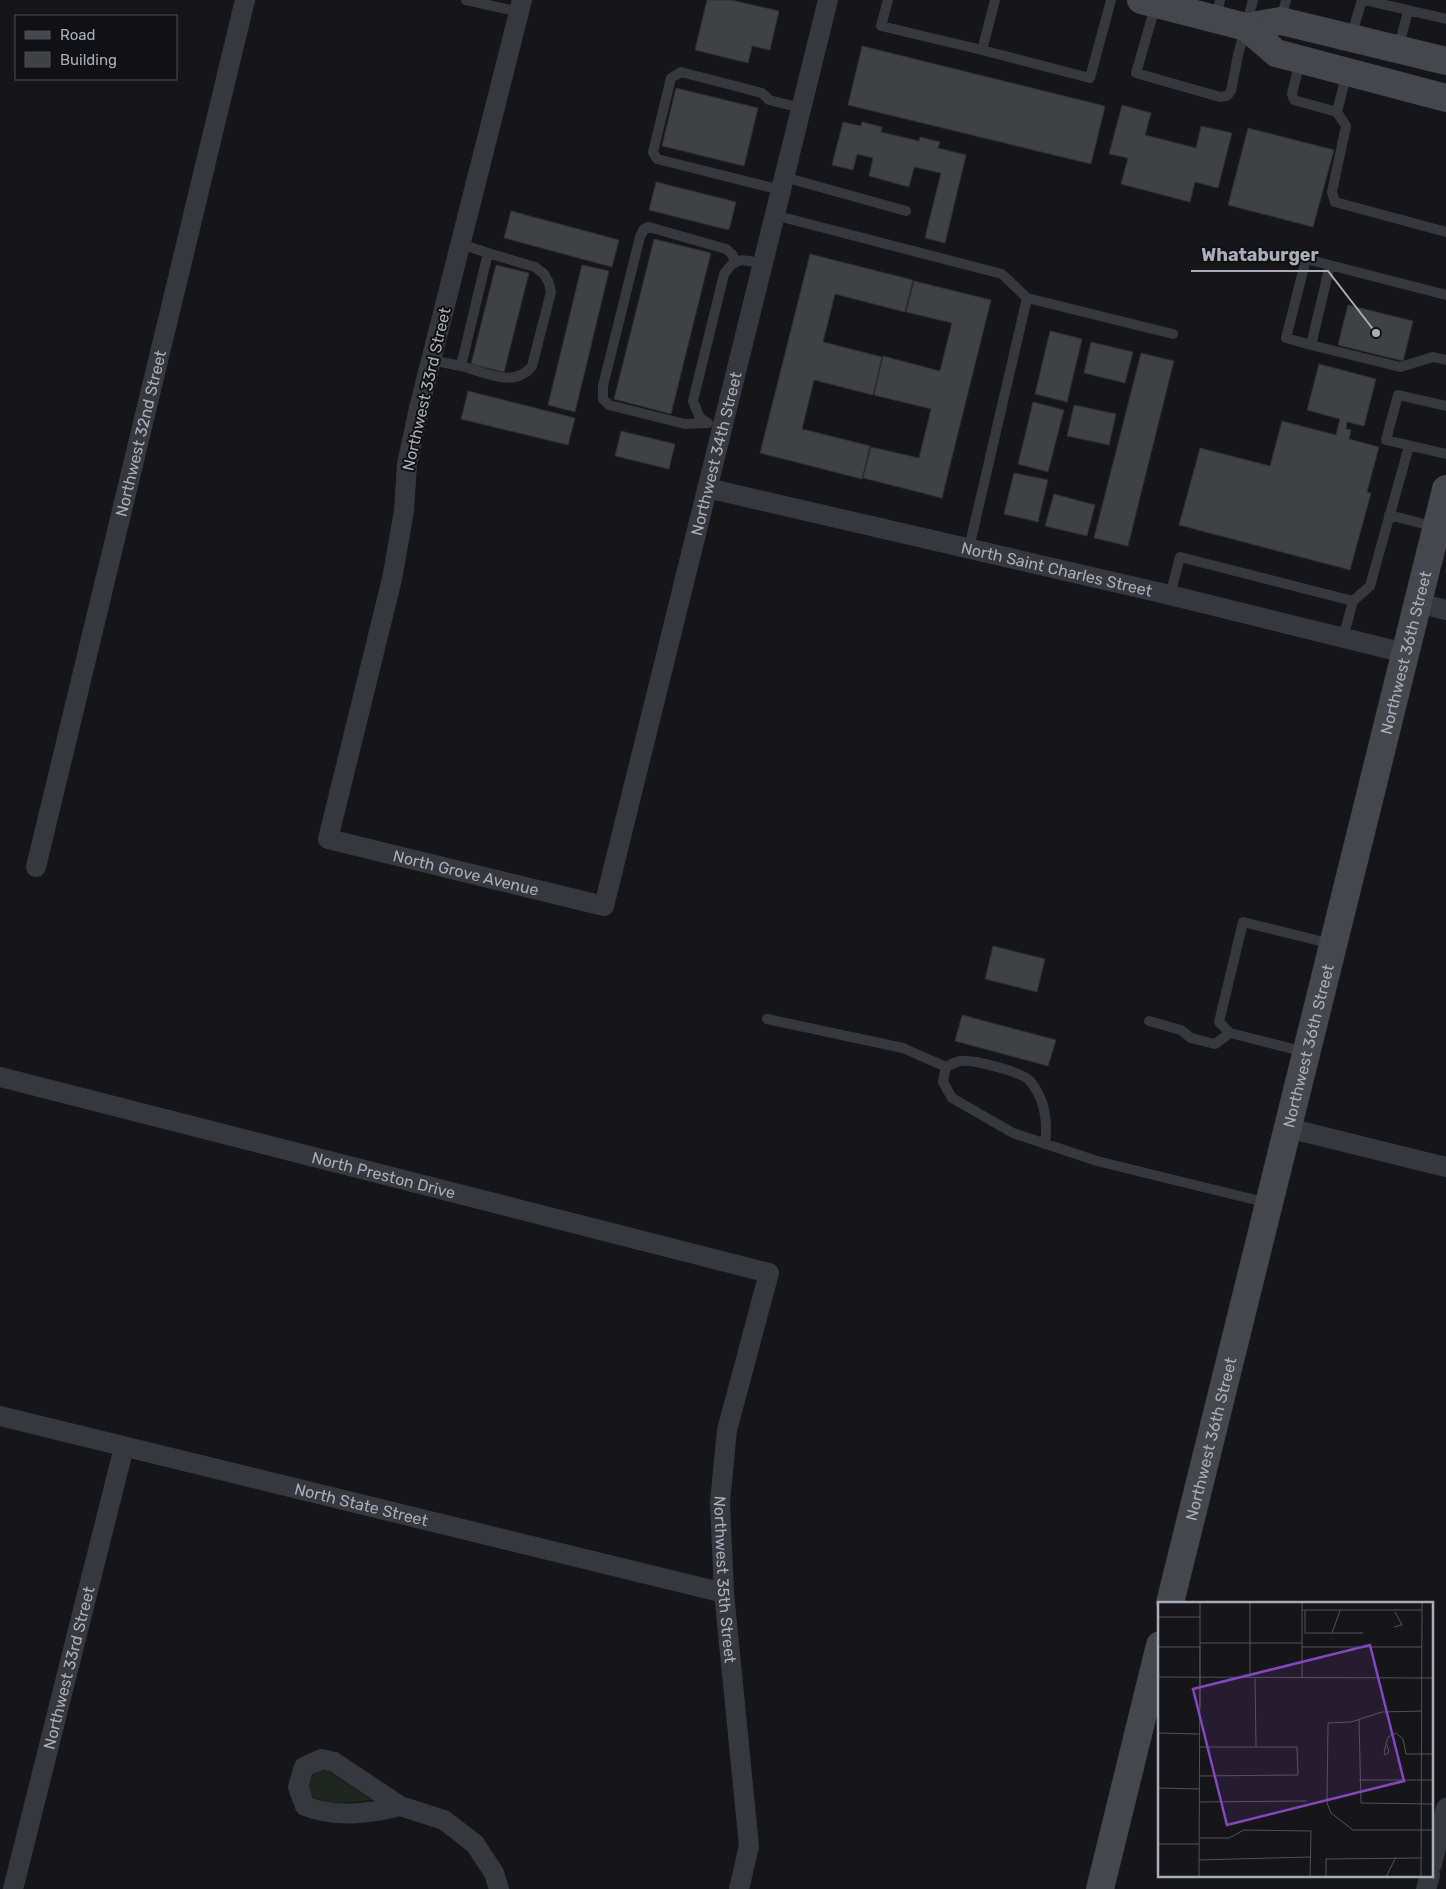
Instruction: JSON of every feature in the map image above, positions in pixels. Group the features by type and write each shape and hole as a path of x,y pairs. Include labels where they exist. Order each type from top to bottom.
{"main road":[{"path":"1160,3 1218,10 1246,28 1276,53 1446,98"},
{"path":"1246,28 1284,10 1352,37 1446,61"},
{"name":"Northwest 36th Street","path":"1170,1602 1446,489"},
{"path":"1100,1889 1158,1653"}],"street":[{"name":"Northwest 32nd Street","path":"36,867 245,0"},
{"name":"Northwest 34th Street","path":"604,906 707,488 715,425 762,264 828,0"},
{"name":"Northwest 33rd Street","path":"328,839 392,579 404,511 407,464 431,360 521,6"},
{"name":"North Saint Charles Street","path":"707,488 1170,595 1405,654"},
{"path":"1418,603 1446,610"},
{"name":"North Grove Avenue","path":"328,839 604,906"},
{"name":"North Preston Drive","path":"0,1076 768,1273"},
{"path":"1288,1128 1446,1167"},
{"name":"Northwest 35th Street","path":"739,1889 749,1846 724,1593 720,1502 727,1430 768,1273"},
{"name":"North State Street","path":"0,1416 724,1593"},
{"name":"Northwest 33rd Street","path":"13,1889 124,1447"},
{"path":"400,1806 444,1820 475,1844 494,1873 499,1889"},
{"path":"1434,1856 1446,1808"},
{"path":"1426,1889 1430,1876"}],"lane":[{"path":"466,0 521,6"},
{"path":"888,0 881,26 1090,78 1111,0"},
{"path":"982,50 994,0"},
{"path":"1160,3 1136,73 1220,97 1227,96 1232,91 1254,0"},
{"path":"1352,37 1363,0 1446,19"},
{"path":"1398,49 1408,11"},
{"path":"1300,60 1292,94 1294,100 1337,112 1346,126 1332,192 1335,202 1446,232"},
{"path":"801,108 769,100 762,93 681,72 671,78 653,152 657,160 782,184 906,211"},
{"path":"1337,112 1346,72"},
{"path":"774,216 1002,274 1027,298 1173,334"},
{"path":"715,425 685,424 614,407 603,399 603,386 640,237 644,230 649,227 726,249 732,254 734,262"},
{"path":"431,360 509,379 518,378 526,374 532,366 551,292 544,274 535,267 461,244"},
{"path":"461,366 488,253"},
{"path":"1446,295 1306,259 1286,338 1400,368 1434,357 1446,360"},
{"path":"715,425 700,418 693,401 724,274 734,262 745,260 762,264"},
{"path":"1311,345 1330,265"},
{"path":"969,548 1027,298"},
{"path":"1446,406 1398,395 1386,440 1446,454"},
{"path":"1343,638 1353,601 1370,586 1409,446"},
{"path":"1390,515 1436,528"},
{"path":"1170,595 1180,557 1353,601"},
{"path":"1306,1053 1230,1033 1219,1022 1243,922 1333,944"},
{"path":"767,1019 903,1048 946,1067 960,1061 989,1064 1029,1079 1042,1099 1047,1127 1045,1144"},
{"path":"1149,1022 1181,1030 1191,1038 1215,1044 1230,1033"},
{"path":"946,1067 943,1082 952,1098 1013,1133 1098,1162 1269,1204"}],"shaded area":[{"path":"320,1770 328,1771 372,1800 327,1802 318,1799 312,1795 309,1783 311,1778"}],"building":[{"path":"707,0 731,0 779,11 770,50 752,46 748,63 695,50"},
{"path":"862,46 1105,106 1091,164 848,105"},
{"path":"676,88 758,108 744,166 662,146"},
{"path":"1122,105 1151,113 1145,135 1196,148 1201,126 1232,133 1218,188 1195,182 1190,202 1121,184 1128,158 1109,154"},
{"path":"843,122 861,126 862,122 882,127 881,132 919,141 920,137 940,142 938,148 966,155 945,243 925,238 941,173 914,167 909,187 869,176 873,158 857,154 853,170 832,165"},
{"path":"1248,128 1334,150 1313,227 1228,205"},
{"path":"656,182 736,202 729,230 649,210"},
{"path":"511,211 619,240 612,267 504,238"},
{"path":"654,239 711,253 671,414 614,399"},
{"path":"810,254 913,280 905,312 835,294 823,342 882,357 873,395 814,380 802,429 870,446 862,479 760,453"},
{"path":"496,265 529,273 504,372 471,364"},
{"path":"582,265 609,271 575,412 548,405"},
{"path":"914,281 991,300 942,498 863,478 871,447 919,458 931,409 874,395 883,356 940,371 952,323 906,312"},
{"path":"1348,305 1413,321 1403,361 1338,345"},
{"path":"1050,331 1082,339 1067,402 1035,394"},
{"path":"1091,342 1133,352 1125,383 1084,373"},
{"path":"1141,353 1174,361 1128,546 1094,538"},
{"path":"1319,364 1376,379 1364,426 1347,422 1346,429 1351,430 1349,439 1379,447 1367,492 1371,493 1350,570 1179,525 1200,448 1270,466 1282,421 1336,435 1340,419 1307,410"},
{"path":"468,391 575,418 568,445 461,419"},
{"path":"1033,402 1064,410 1048,472 1018,464"},
{"path":"1074,405 1116,414 1109,445 1067,436"},
{"path":"621,431 675,444 669,469 615,456"},
{"path":"1014,473 1048,480 1038,522 1004,514"},
{"path":"1054,494 1095,505 1087,536 1045,526"},
{"path":"993,946 1045,959 1037,992 985,979"},
{"path":"962,1015 1056,1040 1048,1066 955,1041"}],"place":[{"name":"Whataburger","path":"1376,333"}]}
